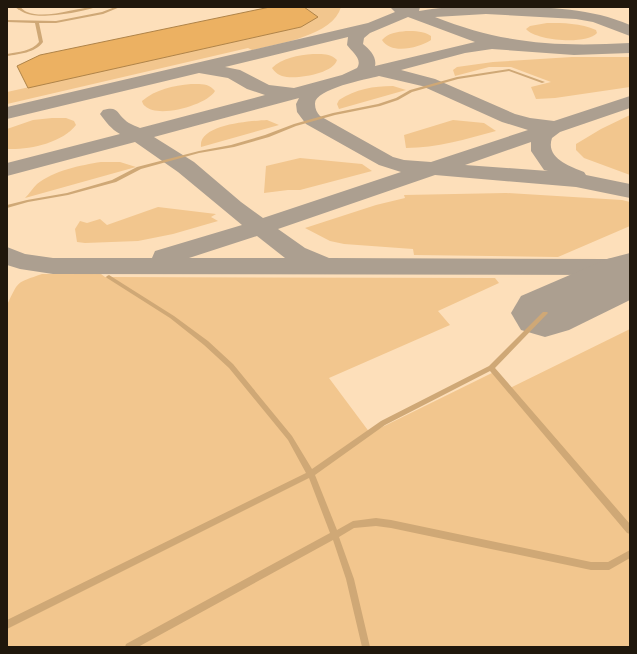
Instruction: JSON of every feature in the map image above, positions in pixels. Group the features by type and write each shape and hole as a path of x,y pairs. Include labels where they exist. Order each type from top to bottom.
{"lane":[{"path":"30,14 73,7"},
{"path":"19,8 24,13 47,15 94,7"},
{"path":"7,21 56,22 103,13 118,7"},
{"path":"7,55 33,48 42,42 37,22"},
{"path":"7,207 27,201 68,194 106,183 139,168 199,152 232,146 334,114 397,100 411,91 458,78 509,70 543,82"},
{"path":"109,277 172,317 206,343 230,366 290,438 311,474 334,534 350,579 366,647"},
{"path":"7,625 311,474 383,423 491,368 545,313"},
{"path":"491,368 630,530"},
{"path":"129,647 281,565 353,524 376,522 591,566 608,566 630,554"}],"shaded area":[{"path":"7,7 630,7 630,647 7,647"},
{"path":"270,7 304,7 318,17 301,27 28,88 17,66 40,55"},
{"path":"304,7 341,7 336,17 327,25 316,32 303,37 252,50 248,48 7,104 7,92 301,27 317,17"},
{"path":"547,23 566,23 578,25 596,30 597,33 591,37 583,39 562,40 540,36 526,29 530,26"},
{"path":"406,31 425,33 431,36 431,40 413,47 398,49 386,45 382,40 390,34"},
{"path":"313,54 329,55 337,60 329,69 313,75 296,77 282,76 276,73 272,68 291,58"},
{"path":"572,57 630,57 630,87 555,98 536,99 531,87 551,82 511,67 489,67 455,76 453,70 457,67 493,62"},
{"path":"191,84 207,85 215,91 203,101 182,109 171,111 151,110 142,102 147,97 159,91 171,87"},
{"path":"393,86 406,90 339,109 337,104 339,100 345,96 358,91"},
{"path":"630,115 630,175 584,158 576,150 576,144 601,129"},
{"path":"66,118 74,121 76,125 70,131 54,141 35,147 7,149 7,129 33,120"},
{"path":"267,120 279,125 201,147 202,139 208,133 216,129 238,123"},
{"path":"453,120 484,123 496,131 440,145 406,148 404,135"},
{"path":"300,158 362,164 372,171 300,190 264,193 266,166"},
{"path":"101,162 120,162 136,167 25,198 37,184 44,179 59,172"},
{"path":"506,193 622,200 630,202 630,226 558,257 414,255 413,249 344,244 330,241 305,228 376,205 405,198 404,195"},
{"path":"158,207 216,214 211,217 218,221 173,234 138,241 77,242 75,229 80,221 87,223 100,219 107,225"},
{"path":"42,274 101,274 105,277 495,278 499,283 438,311 450,325 329,378 370,433 496,371 510,388 630,329 630,647 7,647 7,305 19,284 27,279"}],"taxiway":[{"path":"397,7 407,11"},
{"path":"407,11 413,7"},
{"path":"508,7 518,10 598,18 630,31"},
{"path":"420,15 446,11 473,10 526,12"},
{"path":"374,27 399,16 407,11"},
{"path":"407,11 459,31 499,42 536,48 574,50 630,48"},
{"path":"7,113 374,27"},
{"path":"348,79 363,71 366,68 368,61 355,45 356,37 361,32 374,27"},
{"path":"348,79 464,48 492,44 518,46"},
{"path":"204,69 234,74 253,85 266,90 288,92"},
{"path":"386,73 408,76 429,83 508,118 529,124 551,126"},
{"path":"138,135 348,79"},
{"path":"327,85 313,92 306,100 305,104 307,112 313,120 386,161 402,166 433,168"},
{"path":"554,128 630,102"},
{"path":"110,114 119,125 138,135"},
{"path":"433,168 554,128"},
{"path":"554,128 548,131 541,139 541,151 552,165 576,177"},
{"path":"7,170 138,135"},
{"path":"138,135 186,167 233,207 260,227"},
{"path":"260,227 433,168"},
{"path":"433,168 576,180 630,191"},
{"path":"164,257 260,227"},
{"path":"260,227 296,254 320,264"},
{"path":"7,255 20,261 53,266 607,267 630,264"}],"runway":[{"path":"545,313 630,274"}]}
